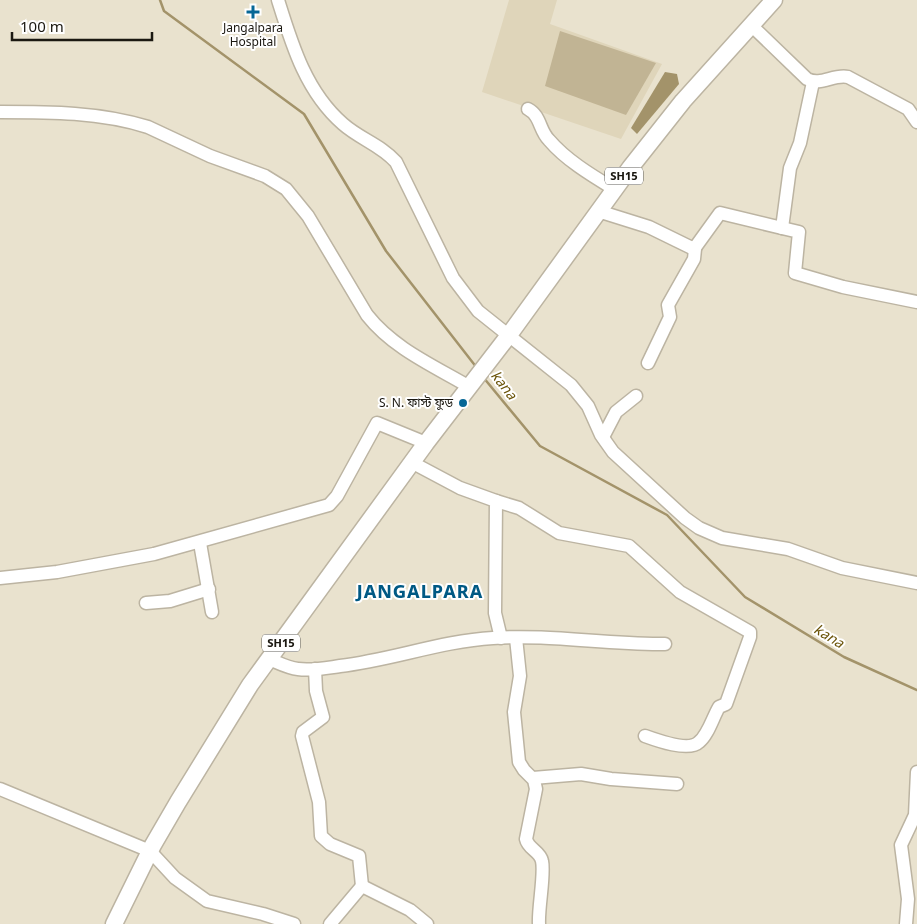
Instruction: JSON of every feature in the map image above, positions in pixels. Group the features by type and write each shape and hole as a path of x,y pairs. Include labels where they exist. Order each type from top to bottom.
{"main road":[{"name":"SH15","path":"114,924 150,851 226,722 269,659 471,382 509,335 614,189 683,101 774,0"}],"street":[{"path":"278,0 299,64 313,88 344,126 386,152 396,162 457,283 485,318 571,385 591,412 603,437 613,452 641,479 685,518 711,534 734,541 788,549 842,568 917,583"},
{"path":"751,25 799,72 813,82 838,76 848,77 908,109 917,122"},
{"path":"782,228 790,168 800,143 813,82"},
{"path":"528,109 538,117 543,133 554,146 614,189"},
{"path":"0,112 100,115 129,121 148,127 280,184 300,205 373,323 392,341 471,382"},
{"path":"598,211 649,227 695,249"},
{"path":"648,363 670,317 668,305 694,259 695,249 714,218 720,213 799,232 795,273 843,286 917,302"},
{"path":"603,437 616,412 636,396"},
{"path":"0,578 106,564 200,543 270,520 332,503 340,492 375,424 388,427 426,443"},
{"path":"412,463 460,488 519,508 559,533 629,546 680,592 750,632 726,704 719,707 700,742 692,745 676,745 645,736"},
{"path":"496,501 495,613 501,638"},
{"path":"200,543 212,612"},
{"path":"146,604 170,601 209,589"},
{"path":"269,659 291,668 315,669 374,660 457,642 501,638 564,638 624,645 664,644"},
{"path":"516,638 520,676 514,712 519,762 524,770 533,778 536,794 526,839 542,860 538,924"},
{"path":"315,669 316,691 323,717 303,732 302,736 319,802 320,834 323,840 359,856 362,886 330,924"},
{"path":"906,924 908,899 901,845 914,815 917,772"},
{"path":"533,778 581,774 611,779 677,784"},
{"path":"0,789 150,851 174,878 207,901 263,914 294,924"},
{"path":"362,886 410,910 427,924"}],"shaded area":[{"path":"509,0 557,0 550,24 662,64 621,139 482,92"},
{"path":"560,31 656,63 626,115 545,86"},
{"path":"665,72 677,74 679,84 637,134 631,128"}],"waterway":[{"name":"kana","path":"160,0 164,11 304,114 386,251 477,368"},
{"name":"kana","path":"483,377 540,446 667,515 745,597 844,657 917,690"}],"place":[{"name":"Jangalpara Hospital","path":"253,12"},
{"name":"S. N. ফাস্ট ফুড","path":"463,403"}],"district":[{"name":"JANGALPARA","path":"420,592"}]}
